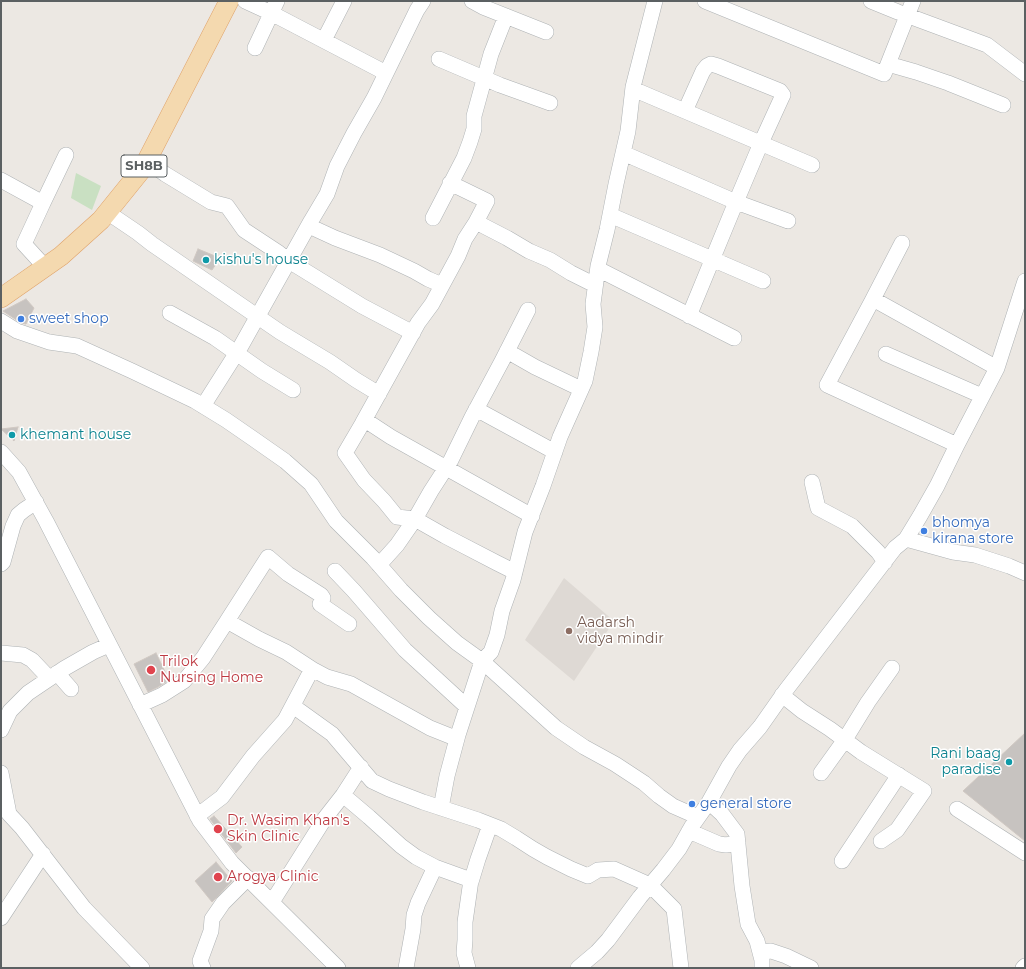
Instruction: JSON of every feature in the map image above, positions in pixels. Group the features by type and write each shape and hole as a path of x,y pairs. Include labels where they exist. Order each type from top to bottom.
{"main road":[{"name":"SH8B","path":"4,295 61,256 101,220 143,168 229,1"}],"street":[{"path":"245,1 274,7 324,40 386,73"},
{"path":"324,40 344,1"},
{"path":"204,406 237,353 327,194 337,166 374,98 417,10 423,1"},
{"path":"472,1 483,7 546,32"},
{"path":"441,808 447,776 458,735 482,660 491,652 497,635 502,611 515,572 525,532 560,437 585,381 595,327 593,304 598,269 628,131 633,89 655,1"},
{"path":"704,1 884,74 913,1"},
{"path":"871,1 987,45 1025,74"},
{"path":"255,48 274,7"},
{"path":"433,218 464,158 470,142 474,129 474,116 484,78 491,54 506,16"},
{"path":"439,59 500,85 550,103"},
{"path":"685,111 703,71 711,64 778,89 782,92 782,98 736,202 690,316"},
{"path":"888,64 948,83 1003,105"},
{"path":"633,89 812,165"},
{"path":"623,153 736,202 788,221"},
{"path":"45,267 24,244 66,154"},
{"path":"147,161 165,174 211,202 227,206 244,230 289,261 362,306 413,332"},
{"path":"1,180 43,203"},
{"path":"450,183 487,201 432,304 418,323 365,420 345,453 364,480 397,517 415,518 445,536 515,572"},
{"path":"107,212 298,343 379,394"},
{"path":"610,215 712,260 763,280"},
{"path":"476,222 529,251 550,260 571,274 596,285"},
{"path":"309,226 335,238 380,255 442,285"},
{"path":"902,243 827,385 957,445"},
{"path":"598,269 734,338"},
{"path":"578,968 597,952 608,940 679,849 740,750 760,727 782,695 895,548 906,539 937,486 997,368 1025,281"},
{"path":"873,299 997,368"},
{"path":"379,565 397,545 452,460 528,310"},
{"path":"170,313 216,338 262,371 293,390"},
{"path":"1,321 17,331 48,342 77,346 195,401 226,420 285,461 311,484 336,521 401,590 457,643 482,660 556,728 584,747 615,764 644,783 673,806 698,817"},
{"path":"507,351 535,367 581,389"},
{"path":"886,354 982,396"},
{"path":"476,410 555,452"},
{"path":"365,420 391,438 532,516"},
{"path":"1,452 19,472 36,502 200,821 232,863 338,968"},
{"path":"812,482 818,508 852,526 878,552 885,562"},
{"path":"1,564 3,562 13,526 18,515 36,502"},
{"path":"906,539 953,552 976,556 1025,573"},
{"path":"140,705 162,695 184,681 203,658 268,557 288,574 321,595 323,598 320,604 349,624"},
{"path":"335,571 405,650 467,707"},
{"path":"227,621 286,652 312,669 326,676 351,684 430,728 450,736 458,735"},
{"path":"1,730 10,711 28,692 92,652 109,645"},
{"path":"1,653 23,655 71,689"},
{"path":"821,773 892,668"},
{"path":"197,816 222,798 254,756 286,720 312,669"},
{"path":"782,695 802,711 830,729 844,741 924,790 897,830 881,841"},
{"path":"293,706 332,734 372,781 389,790 501,829 547,857 588,876 598,870 614,869 650,885 674,909 681,968"},
{"path":"272,902 325,818 343,795 361,767"},
{"path":"1,774 5,814 22,828 84,908 142,968"},
{"path":"842,861 899,775"},
{"path":"343,795 401,846 416,857 435,867 471,880 471,882"},
{"path":"709,802 722,814 738,834 742,886 748,924 757,941 762,960 762,968"},
{"path":"957,809 1025,853"},
{"path":"468,968 464,953 465,922 471,882 490,825"},
{"path":"689,831 726,846 738,843"},
{"path":"1,918 42,854"},
{"path":"406,968 414,915 435,867"},
{"path":"203,968 200,961 211,931 212,919 223,904 248,878"},
{"path":"760,952 771,951 786,956 811,968"}],"shaded area":[{"name":"Aadarsh vidya mindir","path":"564,578 614,621 574,681 525,640"}],"green space":[{"path":"76,173 101,186 92,210 71,198"}],"building":[{"name":"kishu's house","path":"198,249 220,258 212,270 193,261"},
{"name":"sweet shop","path":"26,299 34,308 26,324 21,323 3,311"},
{"name":"khemant house","path":"18,427 14,441 1,429"},
{"path":"156,653 169,680 148,692 134,664"},
{"name":"Rani baag paradise","path":"1025,733 1025,841 963,791"},
{"path":"214,816 242,847 236,853 210,819"},
{"path":"216,862 232,881 212,902 195,881"}],"place":[{"name":"kishu's house","path":"206,260"},
{"name":"sweet shop","path":"21,319"},
{"name":"khemant house","path":"12,435"},
{"name":"bhomya kirana store","path":"924,531"},
{"name":"Aadarsh vidya mindir","path":"569,631"},
{"name":"Trilok Nursing Home","path":"151,670"},
{"name":"Rani baag paradise","path":"1009,762"},
{"name":"general store","path":"692,804"},
{"name":"Dr. Wasim Khan's Skin Clinic","path":"218,829"},
{"name":"Arogya Clinic","path":"218,877"}]}
